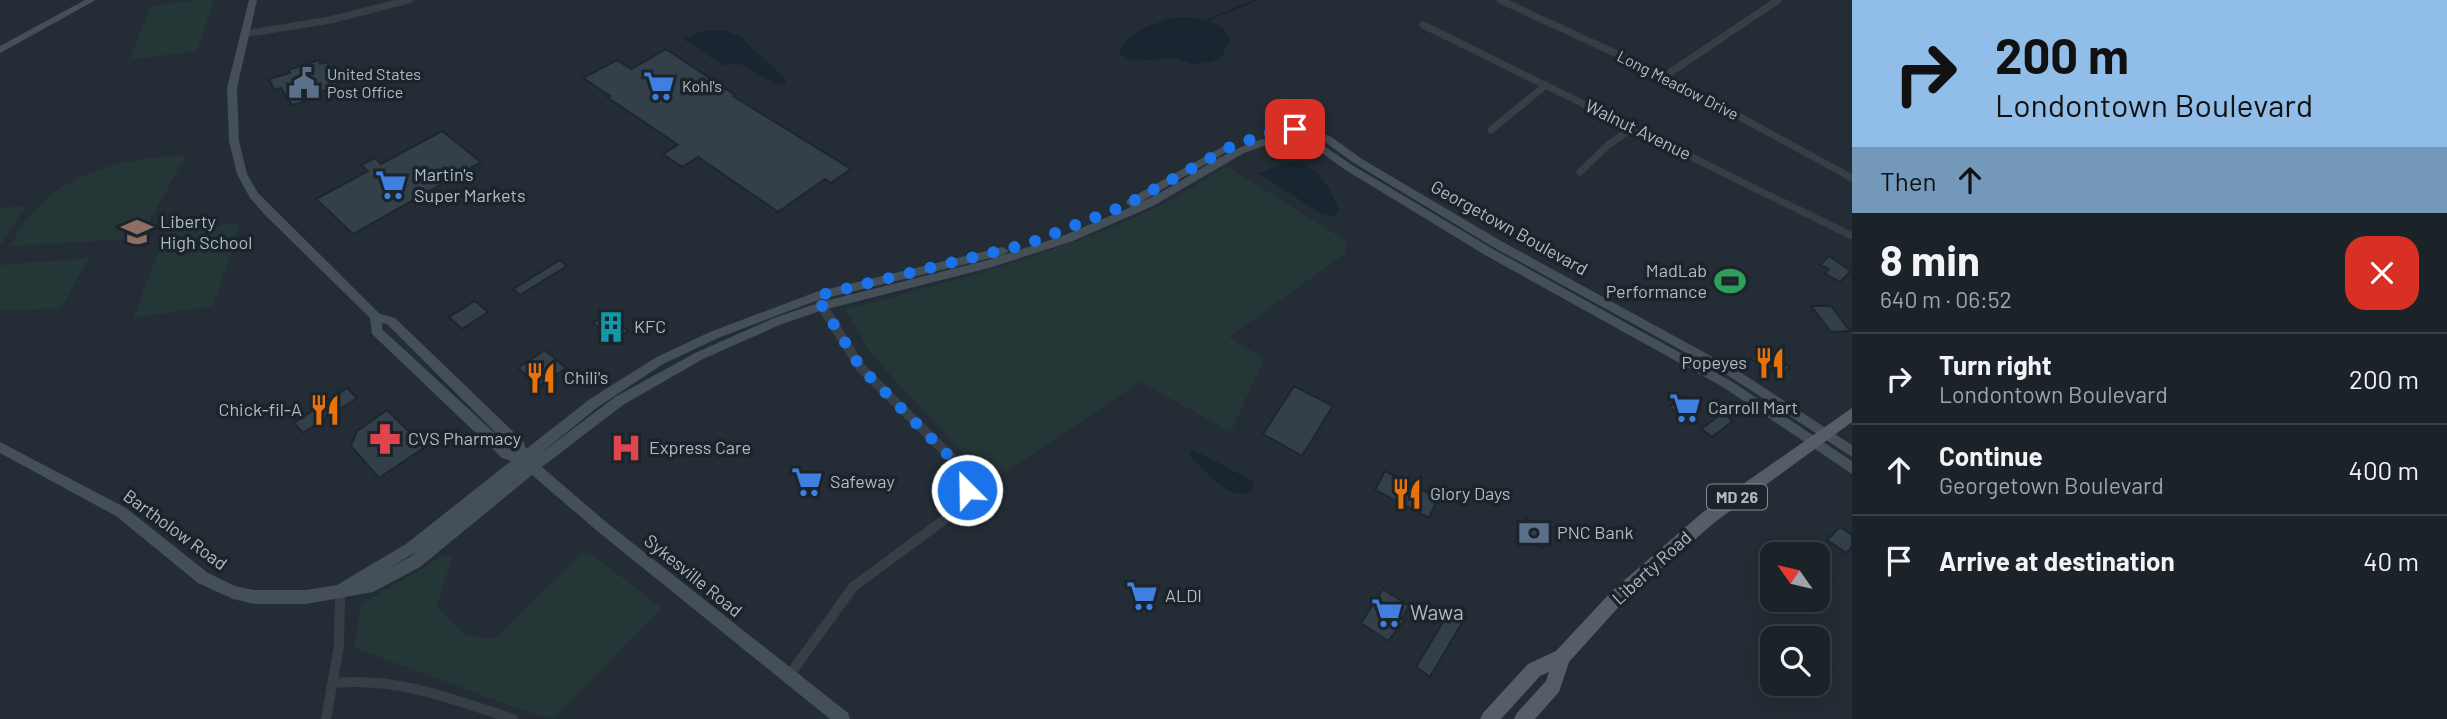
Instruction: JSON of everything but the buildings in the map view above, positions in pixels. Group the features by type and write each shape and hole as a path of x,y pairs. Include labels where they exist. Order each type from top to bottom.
{"main road":[{"name":"Liberty Road","path":"1489,719 1535,670 1562,657 1618,596 1709,517 1852,414"},
{"name":"Liberty Road","path":"1523,719 1553,686 1562,657"}],"street":[{"path":"0,50 92,0"},
{"name":"Sykesville Road","path":"253,0 236,63 233,100 236,152 247,185 268,211 376,317 376,331 507,454 527,463 601,526 842,719"},
{"path":"244,34 330,20 409,0"},
{"name":"Long Meadow Drive","path":"1500,0 1665,76 1852,178"},
{"path":"1665,76 1778,0"},
{"name":"Walnut Avenue","path":"1423,25 1852,236"},
{"path":"1491,130 1546,85"},
{"path":"1580,172 1608,145 1633,128"},
{"name":"Georgetown Boulevard","path":"527,463 660,376 819,301 989,264 1069,238 1149,203 1253,142 1283,137 1311,141 1366,179 1489,252 1727,384 1820,439 1852,452"},
{"path":"788,677 853,587 950,517 959,508 967,490 967,482 958,465 869,378 819,301"},
{"name":"Georgetown Boulevard","path":"1820,439 1852,468"},
{"name":"Bartholow Road","path":"0,447 121,512 217,586 254,597 278,598 306,597 368,587 386,579 441,542 527,463"},
{"name":"Bartholow Road","path":"340,590 373,572 438,528 527,463"},
{"path":"386,579 426,546 437,535 438,528"},
{"path":"326,719 339,646 340,590"},
{"path":"334,682 360,678 381,679 513,719"}],"shaded area":[{"path":"214,0 197,51 129,60 151,6"},
{"path":"186,155 143,233 133,239 10,246 31,214 63,186 123,163"},
{"path":"1227,166 1346,241 1346,253 1229,337 1264,359 1231,432 1140,382 980,489 977,468 871,354 845,309 964,277 1081,239 1157,207"},
{"path":"26,206 1,244 0,244 0,208"},
{"path":"241,223 213,306 133,318 166,232"},
{"path":"89,258 61,308 0,311 0,265"},
{"path":"583,552 590,553 662,608 555,717 539,716 354,648 362,604 441,557 453,555 436,607 464,635 494,639"}],"water":[{"path":"1172,18 1197,19 1221,27 1230,39 1221,58 1207,63 1190,64 1178,58 1132,61 1119,54 1134,34"},
{"path":"705,30 727,31 740,36 786,83 777,85 740,64 722,65 683,39"},
{"path":"1291,162 1308,166 1322,179 1333,195 1339,212 1333,217 1321,214 1259,173"},
{"path":"1192,449 1249,479 1254,484 1251,492 1234,493 1218,484 1191,457 1189,453"}],"waterway":[{"path":"1205,21 1256,0"}],"place":[{"name":"United States Post Office","path":"304,83"},
{"name":"Kohl's","path":"659,86"},
{"name":"Martin's Super Markets","path":"391,185"},
{"name":"Liberty High School","path":"137,232"},
{"name":"MadLab Performance","path":"1730,281"},
{"name":"KFC","path":"611,327"},
{"name":"Popeyes","path":"1770,363"},
{"name":"Chili's","path":"541,378"},
{"name":"Carroll Mart","path":"1685,408"},
{"name":"Chick-fil-A","path":"325,410"},
{"name":"CVS Pharmacy","path":"385,439"},
{"name":"Express Care","path":"626,448"},
{"name":"Safeway","path":"807,482"},
{"name":"Glory Days","path":"1407,494"},
{"name":"PNC Bank","path":"1534,533"},
{"name":"ALDI","path":"1142,596"},
{"name":"Wawa","path":"1387,613"}],"route":[{"path":"967,490 964,473 948,453 861,368 816,296 859,284 948,266 1063,232 1124,206 1232,146 1275,131 1295,129"}]}
